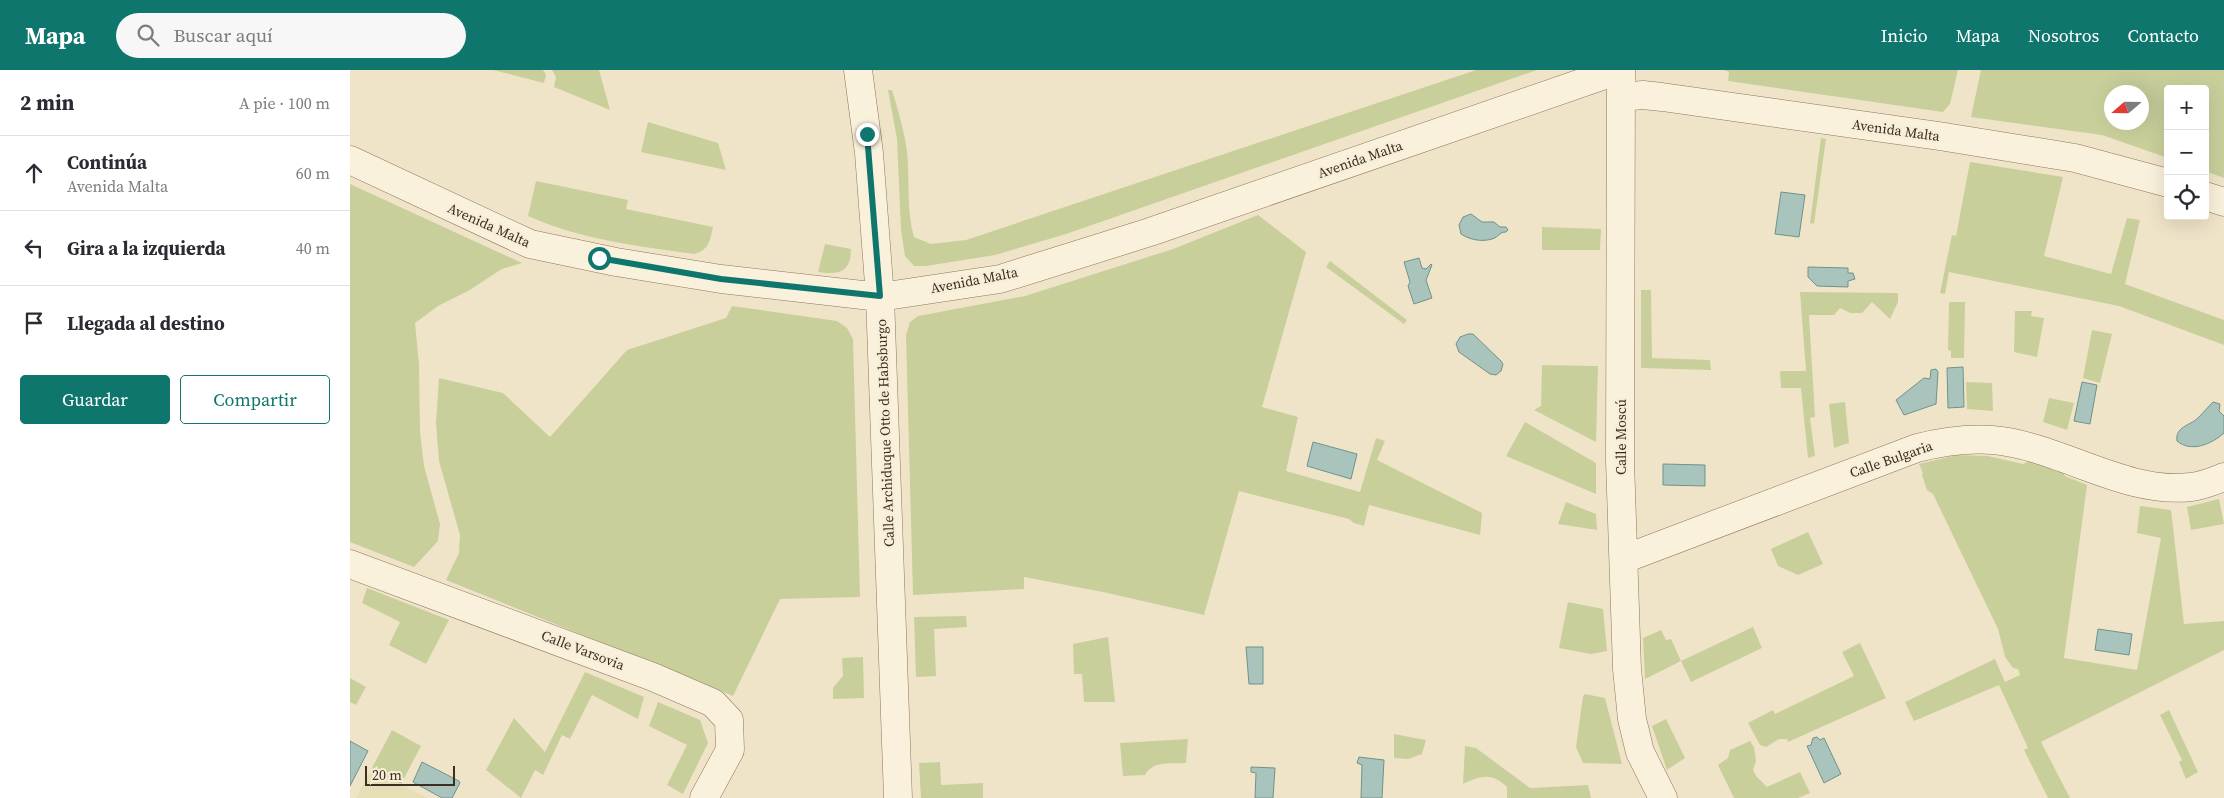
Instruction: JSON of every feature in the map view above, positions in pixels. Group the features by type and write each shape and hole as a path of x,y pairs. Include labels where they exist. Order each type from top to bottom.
{"street":[{"name":"Calle Archiduque Otto de Habsburgo","path":"858,70 868,144 880,296 898,798"},
{"name":"Avenida Malta","path":"350,160 530,244 616,262 721,279 880,296 1000,279 1150,232 1620,70"},
{"name":"Calle Moscú","path":"1620,70 1620,461 1627,669 1632,719 1640,752 1663,798"},
{"name":"Avenida Malta","path":"1621,97 1643,95 1662,97 1939,136 2075,158 2164,182"},
{"path":"2209,197 2224,202"},
{"name":"Calle Bulgaria","path":"1624,559 1917,448 1940,443 1993,440 2018,444 2092,469 2147,484 2171,488 2193,487 2224,477"},
{"name":"Calle Varsovia","path":"350,564 653,677 713,703 729,720 730,750 704,798"}],"shaded area":[{"path":"372,768 401,784 427,798 356,798"}],"green space":[{"path":"493,70 543,70 546,75 544,83"},
{"path":"552,70 599,70 610,110 554,87 556,77"},
{"path":"1476,70 1537,70 1066,234 995,255 926,266 914,266 905,256 901,230 897,139 888,90 892,90 906,143 910,216 914,237 931,244 966,240"},
{"path":"1724,70 1958,70 1950,104 1943,112 1728,81 1729,72"},
{"path":"1981,70 2224,70 2224,178 2209,172 2209,85 2164,85 2164,157 2102,135 1971,117"},
{"path":"648,122 718,143 726,170 641,152"},
{"path":"1821,138 1826,139 1814,224 1810,223"},
{"path":"1970,162 2063,177 2044,256 2111,274 2127,218 2140,220 2125,284 2224,320 2224,345 2119,306 1949,272 1945,294 1940,293 1952,235 1956,236"},
{"path":"536,181 628,200 626,209 713,227 710,241 703,250 694,254 610,241 548,224 528,216"},
{"path":"350,184 522,263 502,269 468,291 438,306 415,323 419,364 420,432 424,466 440,524 438,541 414,567 350,542"},
{"path":"1258,215 1306,252 1262,407 1298,417 1286,471 1360,492 1376,438 1385,441 1377,460 1482,513 1480,535 1369,505 1364,526 1354,523 1349,519 1239,491 1204,615 1103,592 1024,577 1024,589 913,595 906,335 910,322 918,316 1025,296 1173,249"},
{"path":"1542,227 1601,229 1600,250 1542,250"},
{"path":"825,244 851,249 849,263 842,271 832,273 818,272"},
{"path":"1330,261 1407,320 1404,324 1326,267"},
{"path":"1641,290 1651,290 1652,358 1710,360 1711,370 1641,368"},
{"path":"1800,292 1898,293 1898,302 1890,319 1872,302 1862,313 1850,313 1840,308 1834,315 1809,315 1815,417 1810,418 1815,456 1808,458 1801,388 1781,388 1780,371 1806,371"},
{"path":"1949,302 1965,302 1964,358 1951,358 1951,351 1948,350"},
{"path":"732,306 837,321 847,328 853,339 860,597 780,599 733,696 446,580 459,553 460,535 439,461 436,423 439,378 503,393 550,437 627,350 726,318"},
{"path":"2015,311 2032,311 2031,316 2044,318 2037,357 2014,352"},
{"path":"2092,330 2112,334 2100,383 2083,378"},
{"path":"1542,365 1598,366 1596,442 1534,410 1541,406"},
{"path":"1966,382 1992,383 1993,411 1967,409"},
{"path":"2049,398 2074,403 2067,430 2043,422"},
{"path":"1845,402 1849,443 1834,448 1829,404"},
{"path":"1525,422 1596,463 1596,494 1506,456"},
{"path":"1957,455 1988,456 2023,464 2033,459 2059,465 2065,476 2087,485 2064,658 2137,670 2161,538 2137,533 2140,506 2171,510 2184,624 2224,621 2224,650 2041,742 2070,798 2048,798 2024,750 2028,748 1999,685 1914,721 1905,702 1995,659 2005,682 2020,675 2018,669 2013,668 2005,657 1998,629 1933,494 1927,490 1922,475 1919,464"},
{"path":"2219,499 2224,524 2191,530 2187,507"},
{"path":"1566,502 1596,514 1597,530 1558,524"},
{"path":"1808,532 1823,564 1798,575 1778,566 1771,549"},
{"path":"367,588 449,620 426,664 389,645 400,622 362,603"},
{"path":"1568,602 1603,609 1607,651 1591,654 1559,648"},
{"path":"966,616 967,627 934,629 936,676 916,677 914,617"},
{"path":"1753,627 1762,648 1691,682 1681,661"},
{"path":"1661,630 1666,640 1671,639 1681,661 1645,679 1643,638"},
{"path":"1108,637 1115,702 1084,702 1082,674 1074,674 1073,644"},
{"path":"1860,643 1886,698 1788,742 1787,739 1779,739 1766,747 1760,745 1748,723 1773,710 1775,714 1854,676 1842,652"},
{"path":"863,657 864,698 833,699 833,688 843,676 842,658"},
{"path":"585,672 644,697 638,719 592,695 570,739 562,735 543,775 535,770 521,798 486,770 514,718 545,752"},
{"path":"350,678 366,687 356,705 350,702"},
{"path":"1585,694 1605,698 1622,764 1583,763 1576,747 1583,696"},
{"path":"658,702 700,720 708,743 683,794 667,785 687,745 649,726"},
{"path":"2169,710 2198,772 2186,779 2179,762 2182,760 2160,715"},
{"path":"1666,719 1685,758 1667,770 1652,726"},
{"path":"392,730 421,746 401,784 372,768"},
{"path":"1394,734 1426,740 1422,754 1408,759 1394,758"},
{"path":"1188,739 1186,763 1158,765 1148,770 1145,775 1123,776 1120,743"},
{"path":"1750,741 1754,747 1756,761 1753,770 1767,787 1800,772 1810,793 1798,798 1734,798 1718,765 1728,758 1730,750"},
{"path":"1465,746 1476,748 1530,788 1588,785 1591,798 1507,798 1507,787 1502,782 1486,777 1463,784"},
{"path":"940,762 941,785 983,783 983,798 921,798 919,763"}],"water":[{"path":"1781,192 1805,195 1799,237 1775,234"},
{"path":"1471,214 1482,222 1494,222 1500,227 1506,227 1508,230 1488,240 1468,238 1461,234 1459,225 1463,217"},
{"path":"1419,258 1422,268 1426,269 1432,265 1426,280 1432,298 1414,304 1408,286 1410,282 1404,262"},
{"path":"1808,267 1848,268 1848,273 1853,273 1855,279 1848,281 1848,287 1817,286 1808,277"},
{"path":"1473,334 1501,361 1503,364 1501,371 1496,375 1490,374 1459,352 1456,344 1460,337"},
{"path":"1963,367 1964,407 1948,408 1947,368"},
{"path":"1936,369 1938,372 1936,404 1904,415 1896,400 1924,378 1930,379 1931,370"},
{"path":"2082,382 2097,385 2090,424 2074,421"},
{"path":"2213,402 2220,404 2219,411 2224,416 2224,433 2214,441 2201,446 2183,445 2177,441 2180,430 2198,418"},
{"path":"1313,442 1357,454 1351,479 1307,466"},
{"path":"1663,464 1705,465 1705,486 1663,485"},
{"path":"2098,629 2132,634 2129,655 2095,650"},
{"path":"1246,647 1263,647 1263,684 1249,684"},
{"path":"1817,737 1820,740 1824,738 1841,774 1824,783 1807,746 1811,745 1813,738"},
{"path":"350,741 368,751 350,786"},
{"path":"1359,757 1384,760 1382,798 1361,798 1362,765 1357,763"},
{"path":"422,762 459,781 460,783 452,798 442,798 413,782"},
{"path":"1251,767 1275,768 1273,798 1255,798 1256,773 1251,772"}],"route":[{"path":"599,258 721,279 880,296 867,134"}]}
